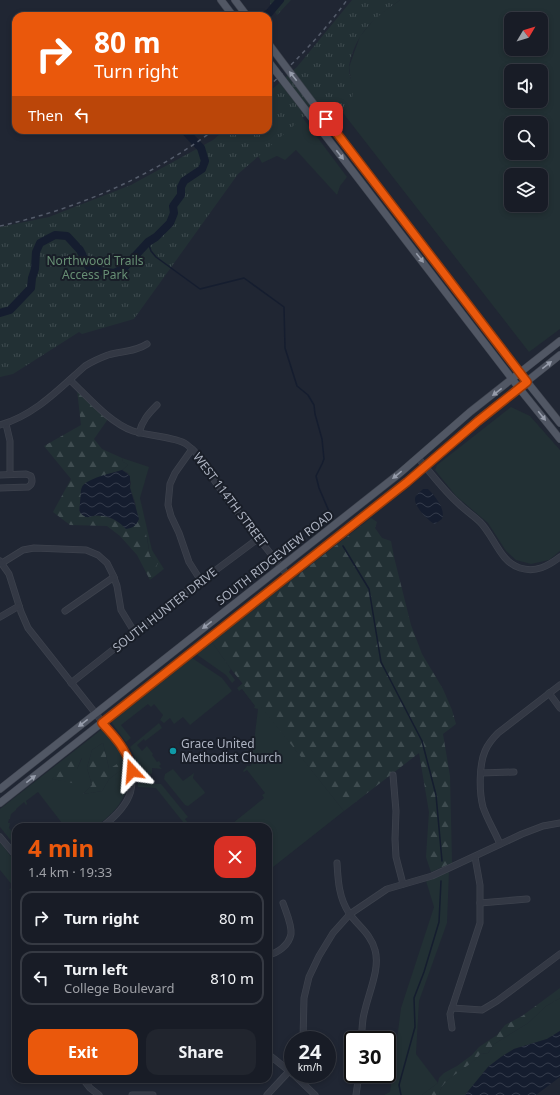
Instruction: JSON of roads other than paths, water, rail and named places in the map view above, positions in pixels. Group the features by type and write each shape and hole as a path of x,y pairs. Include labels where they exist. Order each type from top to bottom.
{"main road":[{"path":"235,0 244,12"},
{"path":"221,1 230,12"},
{"path":"272,48 520,373 560,423"},
{"path":"272,66 512,379 560,438"},
{"name":"SOUTH RIDGEVIEW ROAD","path":"0,789 418,458 470,412 560,341"},
{"name":"SOUTH RIDGEVIEW ROAD","path":"0,803 426,467 478,421 560,355"}],"street":[{"path":"10,474 10,441 3,424 16,420 37,408 92,361 110,355 135,350 147,344"},
{"name":"WEST 114TH STREET","path":"70,380 111,418 126,428 139,433 178,440 192,449 199,456 217,484 288,576"},
{"path":"139,433 146,416 156,405"},
{"path":"192,449 175,473 169,488 168,505 189,562 201,581"},
{"path":"418,458 455,501 480,522 504,556 514,566 526,569 538,569 549,565 560,557"},
{"path":"0,475 28,474 32,478 32,483 26,487 0,488"},
{"name":"SOUTH HUNTER DRIVE","path":"71,683 201,581 259,538"},
{"path":"106,823 121,810 127,800 133,779 130,762 123,748 28,628 9,574 1,562 22,550 34,548 86,550 98,555 107,563 114,577 121,610 135,633"},
{"path":"65,611 114,577"},
{"path":"0,617 19,606"},
{"path":"500,844 484,808 481,788 483,758 491,740 498,733 560,685"},
{"path":"549,693 560,708"},
{"path":"481,772 514,772"},
{"path":"393,775 396,812 396,857 403,884"},
{"path":"303,1031 304,998 309,977 319,956 333,933 350,914 387,889 432,876 500,844 543,826 560,823"},
{"path":"0,837 12,851"},
{"path":"452,1028 450,1014 480,923 480,885 475,857"},
{"path":"336,864 338,884 342,898 350,914 371,940 376,951 377,963 363,1019 362,1031"},
{"path":"480,904 527,899"},
{"path":"272,953 282,949 287,944 291,934 283,903"},
{"path":"452,1008 482,1010 498,1002 560,954"},
{"path":"272,1057 284,1066"},
{"path":"266,1095 284,1079"},
{"path":"86,1083 99,1095"},
{"path":"303,1083 315,1095"},
{"path":"356,1095 358,1083"},
{"path":"132,1095 153,1095"}],"water":[{"path":"122,470 130,476 130,488 139,519 135,525 126,529 119,522 107,517 85,517 82,515 80,510 82,487 94,478"},
{"path":"423,489 428,489 437,499 441,507 443,515 442,519 435,524 422,513 415,502 416,496"},
{"path":"560,1031 560,1077 536,1095 465,1095 488,1067 501,1057 514,1049 547,1039"}],"waterway":[{"path":"270,12 280,0"},
{"path":"0,313 10,310 31,288 35,269 36,252 40,243 55,235 67,236 80,250 88,266 99,271 114,273 124,268 148,242 156,237 170,223 174,213 173,206 181,195 181,187 184,181 202,169 205,161 201,148 188,134"},
{"path":"148,242 151,251 156,257 200,289 244,278 284,307 285,348 297,386 308,395 314,405 322,439 324,459 316,476 319,488 331,516"},
{"path":"343,546 369,589 381,662 422,741 436,795 442,861"},
{"path":"401,1095 399,1085 415,1027 414,998 424,972 439,922 441,881"}],"railway":[{"path":"272,83 310,45 347,0"},
{"path":"0,226 29,219 85,201 139,177 190,147 208,134"}],"place":[{"name":"Grace United Methodist Church","path":"173,751"}],"park label":[{"name":"Northwood Trails Access Park","path":"95,268"}]}
